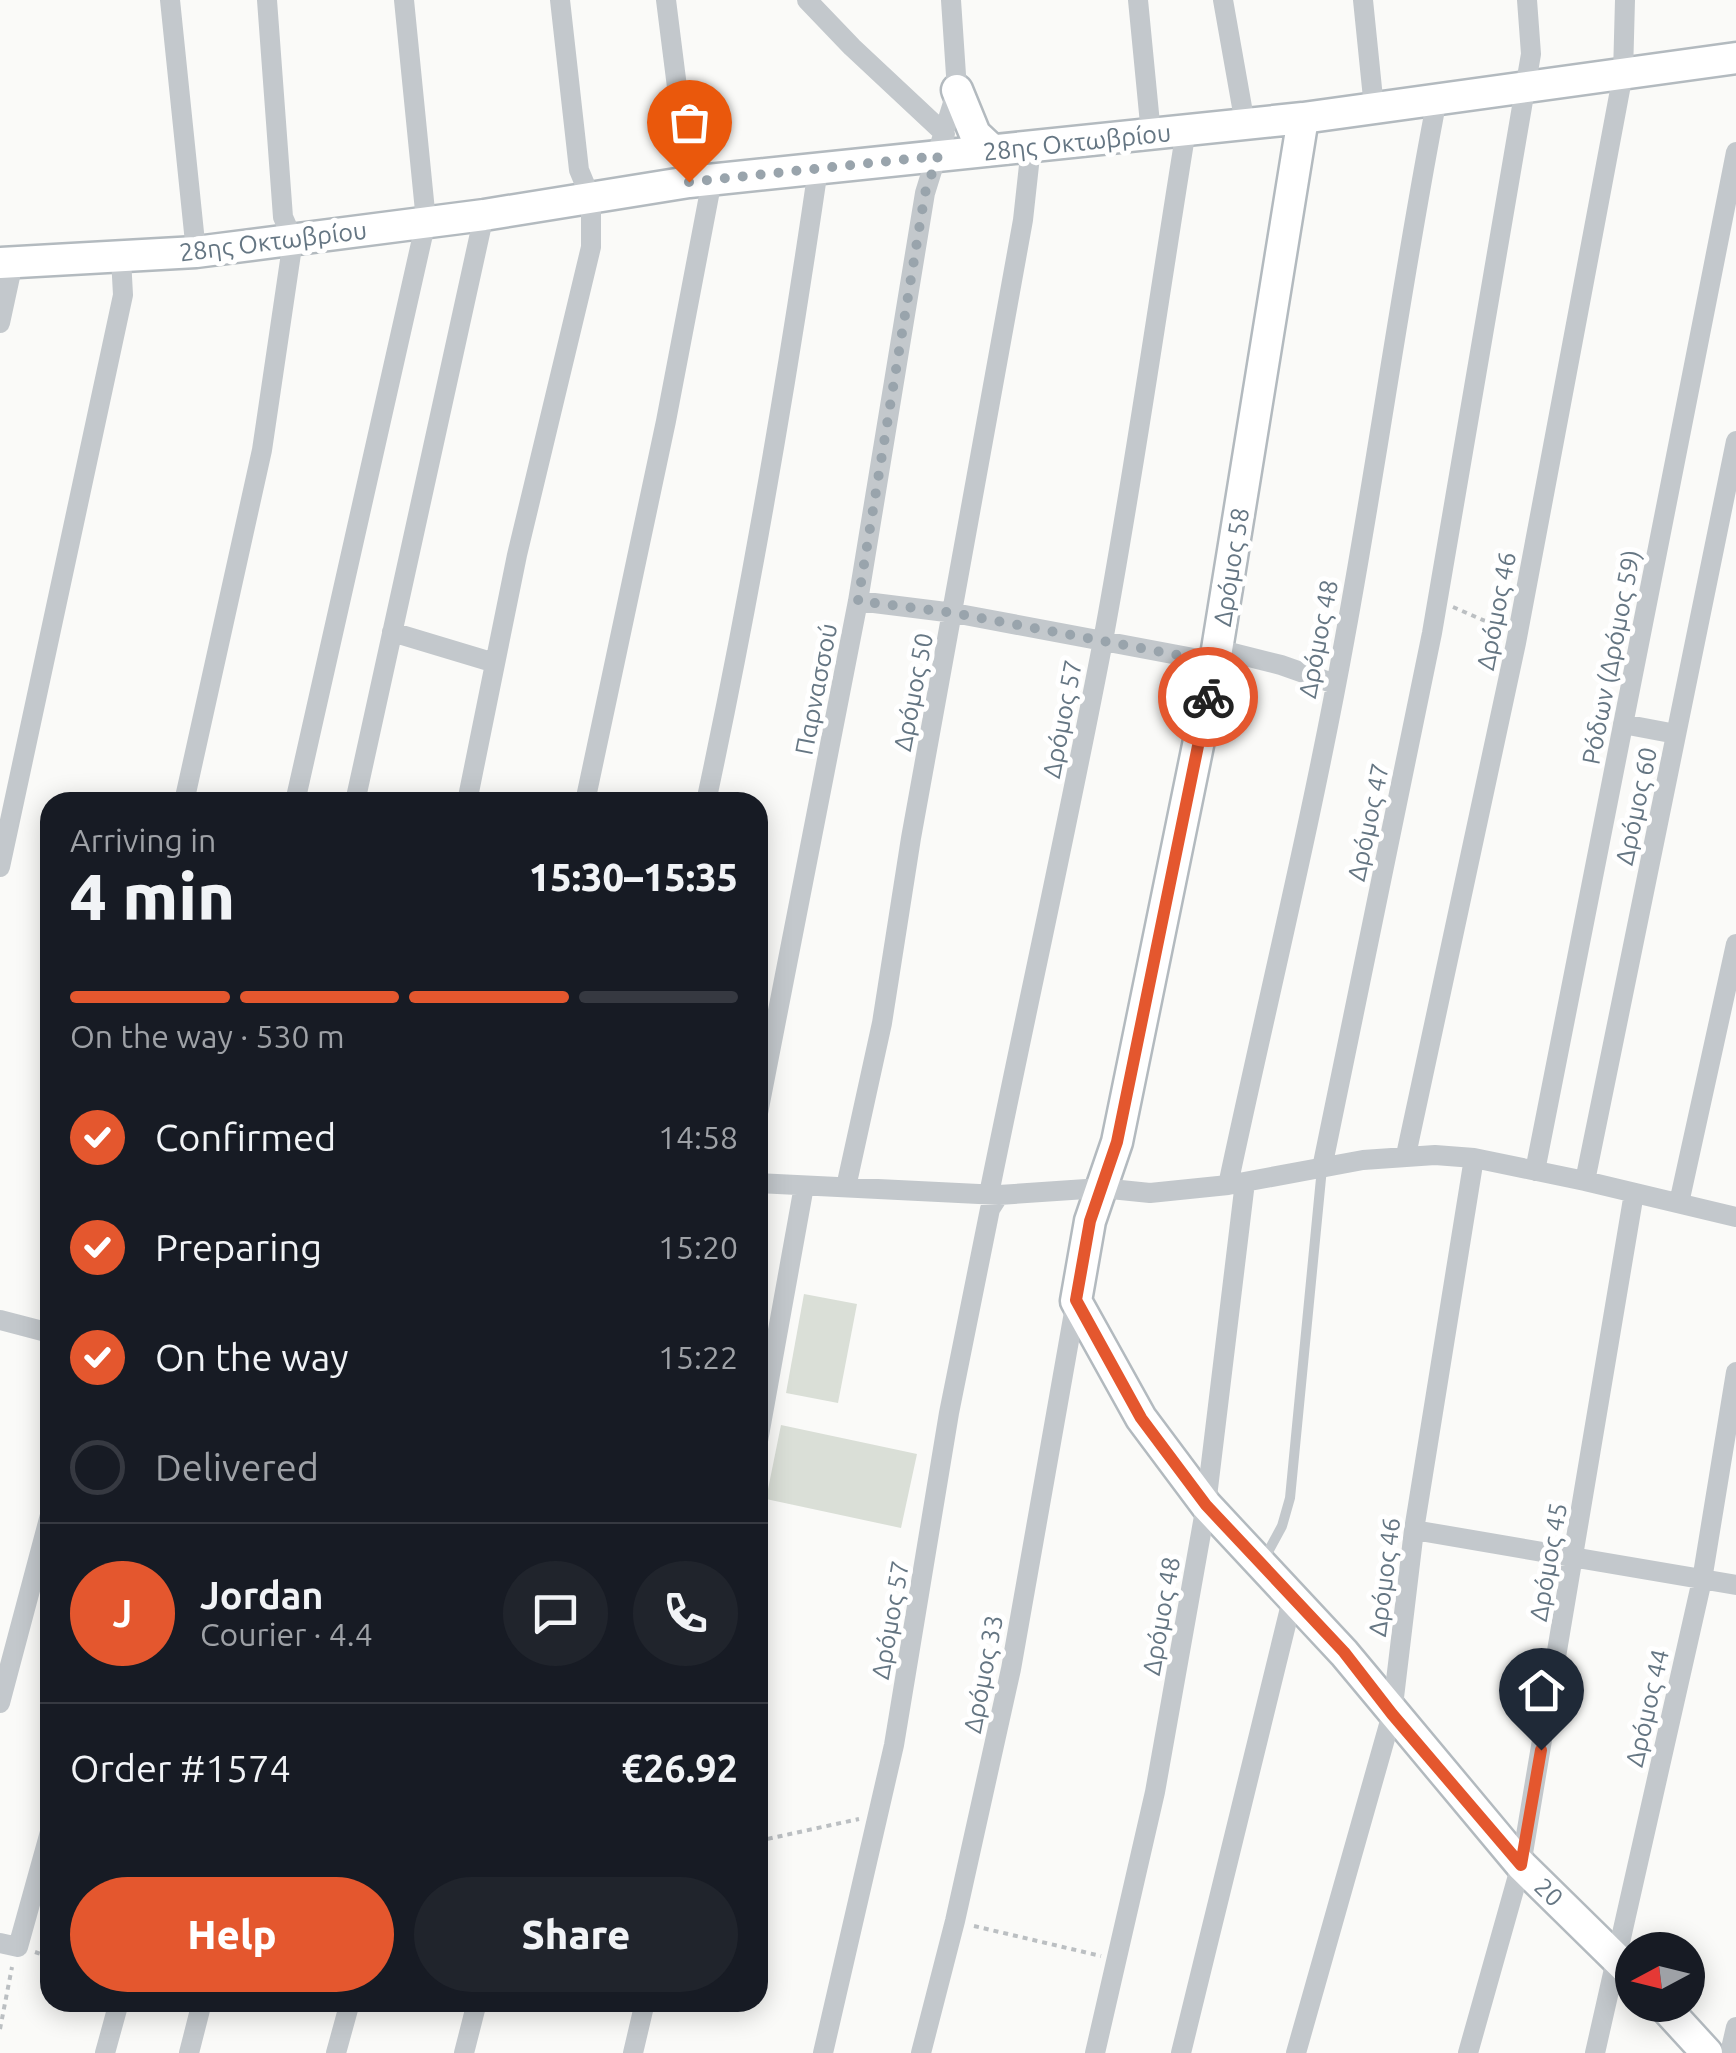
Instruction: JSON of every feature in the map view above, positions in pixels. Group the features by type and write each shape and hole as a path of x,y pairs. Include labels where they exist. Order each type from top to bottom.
{"street":[{"path":"170,0 196,252"},
{"path":"186,792 262,450 294,240 282,217 267,0"},
{"path":"298,792 426,221 404,0"},
{"path":"469,792 517,554 591,247 590,199 579,170 560,0"},
{"path":"588,792 666,421 701,181 666,0"},
{"path":"807,0 942,145"},
{"name":"Παρνασσού","path":"768,1062 858,601 925,193 956,90 951,0"},
{"path":"1138,0 1150,134"},
{"path":"1223,0 1246,124"},
{"path":"1362,0 1374,108"},
{"name":"Δρόμος 47","path":"1322,1168 1437,602 1531,54 1527,0"},
{"name":"Δρόμος 46","path":"1406,1155 1516,637 1624,74 1626,0"},
{"name":"28ης Οκτωβρίου","path":"6,263 196,252 701,181 818,169 942,145 992,150 1302,118 1736,58"},
{"path":"956,90 975,134 992,150"},
{"name":"Δρόμος 48","path":"1096,2053 1156,1792 1206,1505 1237,1183 1335,684 1437,99"},
{"name":"Δρόμος 58","path":"1076,1300 1090,1221 1117,1142 1216,656 1302,118"},
{"name":"Δρόμος 57","path":"823,2053 894,1745 949,1413 994,1195 1022,1028 1061,859 1103,640 1186,130"},
{"name":"Δρόμος 50","path":"846,1186 882,1022 911,838 1023,220 1031,146"},
{"name":"Ρόδων (Δρόμος 59)","path":"1536,1171 1736,152"},
{"path":"708,792 735,666 792,345 818,169"},
{"path":"357,792 484,214"},
{"path":"0,867 123,294 121,258"},
{"path":"0,323 6,263"},
{"name":"Δρόμος 60","path":"1585,1181 1736,440"},
{"path":"858,601 1282,665 1335,684"},
{"path":"392,632 495,663"},
{"path":"1623,724 1676,734"},
{"path":"1679,1203 1736,944"},
{"path":"768,1184 994,1195 1101,1188 1150,1193 1406,1155 1474,1158 1736,1217"},
{"name":"Δρόμος 46","path":"1296,2053 1392,1714 1414,1530 1474,1158"},
{"path":"768,1386 804,1186"},
{"name":"Δρόμος 45","path":"1468,2053 1521,1865 1634,1193"},
{"path":"1076,1300 1141,1418 1206,1505"},
{"name":"Δρόμος 33","path":"921,2053 1011,1669 1076,1300"},
{"path":"0,1320 40,1330"},
{"name":"Δρόμος 44","path":"1632,1932 1702,1580 1736,1372"},
{"name":"20","path":"1206,1505 1344,1652 1521,1865 1615,1956"},
{"path":"1414,1530 1736,1585"},
{"path":"0,1703 40,1553"},
{"path":"1180,2053 1292,1596"},
{"path":"9,1945 40,1860"},
{"name":"Δρόμος 44","path":"1595,2053 1615,1995"},
{"path":"105,2053 115,2012"},
{"path":"189,2053 199,2012"},
{"path":"336,2053 347,2012"},
{"path":"464,2053 474,2012"},
{"path":"633,2053 643,2012"},
{"path":"1679,2022 1707,2053"},
{"path":"1730,2053 1736,2026"}],"lane":[{"name":"Δρόμος 47","path":"1261,1564 1274,1546 1290,1498 1322,1168"}],"path":[{"path":"1437,602 1483,618 1516,637"},
{"path":"768,1839 878,1815"},
{"path":"955,1921 1118,1960"},
{"path":"0,2029 9,1945 40,1953"}],"shaded area":[{"path":"804,1294 857,1304 838,1403 786,1393"},
{"path":"781,1425 917,1454 901,1528 768,1499"}],"way so far":[{"path":"689,182 938,156 925,193 858,601 954,613 1215,662 1208,697"}],"route":[{"path":"1208,697 1117,1142 1090,1221 1076,1300 1141,1418 1206,1505 1344,1652 1521,1865 1541,1750"}]}
